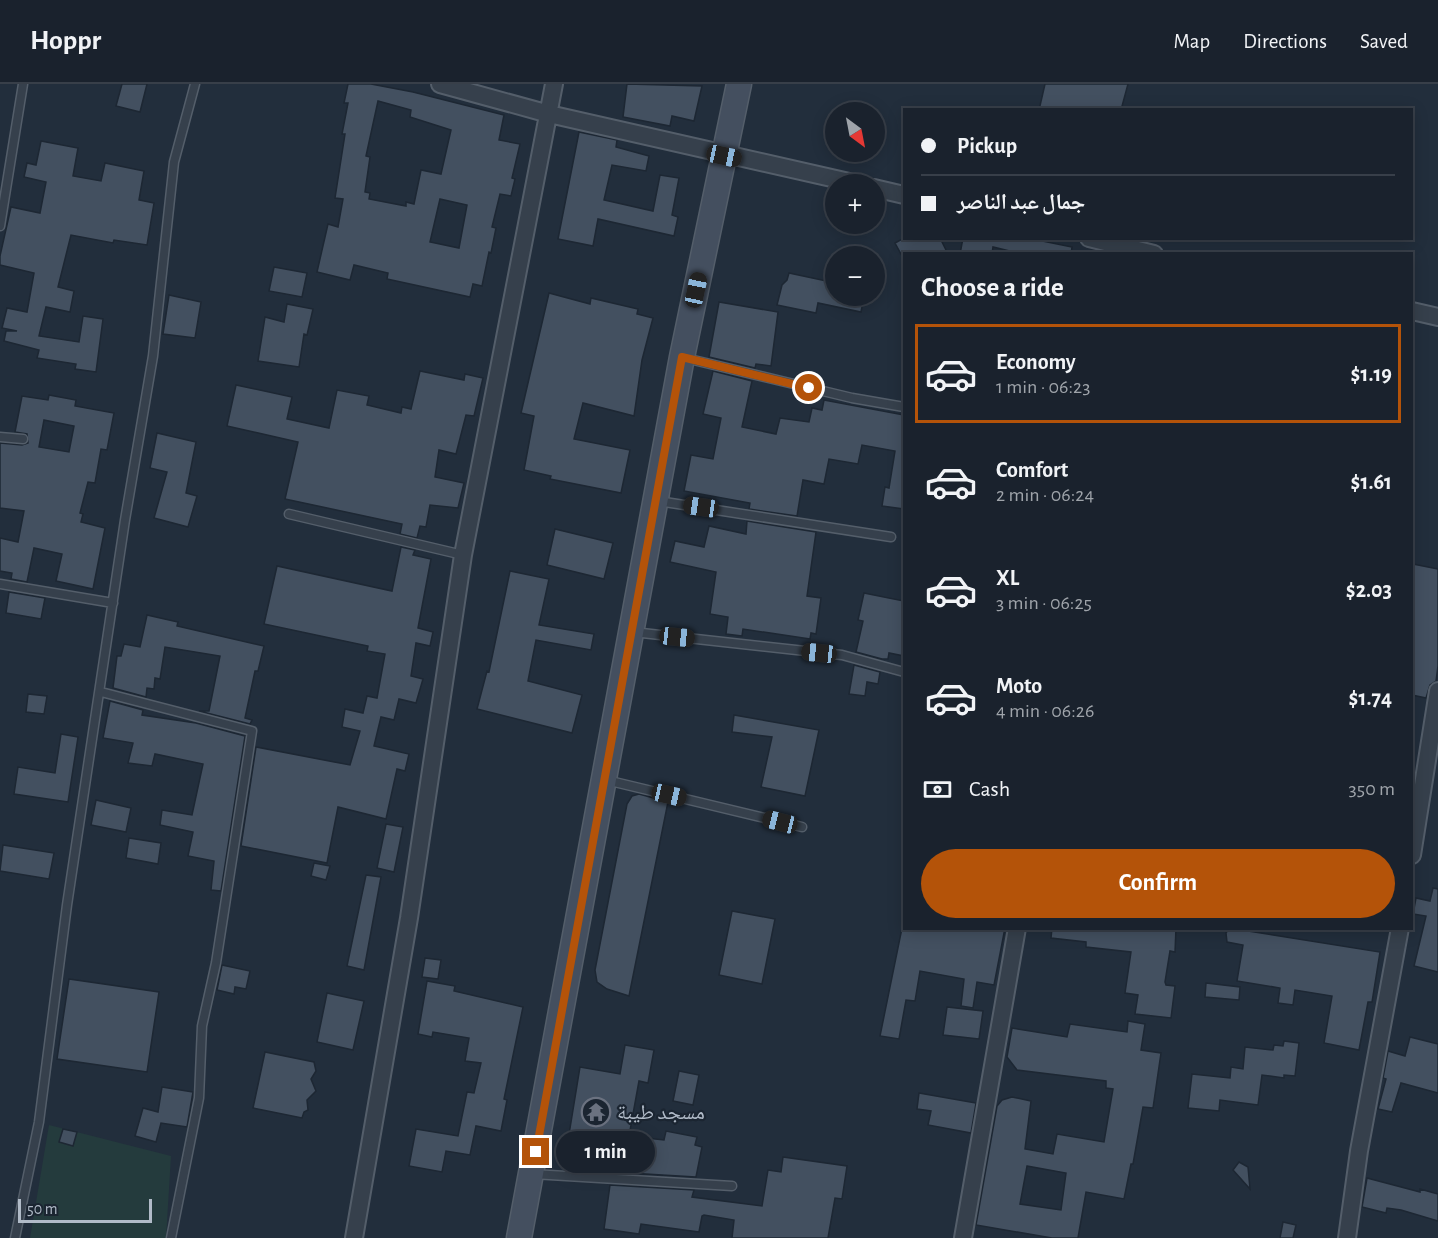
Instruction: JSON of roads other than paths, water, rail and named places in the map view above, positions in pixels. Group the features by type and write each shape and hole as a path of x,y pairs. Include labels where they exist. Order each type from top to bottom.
{"main road":[{"path":"519,1238 629,631 682,357 739,84"}],"street":[{"path":"440,84 549,114 724,156 825,177"},
{"path":"354,1238 409,918 464,555 554,84"},
{"path":"885,191 903,195"},
{"path":"1096,240 1132,251"},
{"path":"1413,311 1438,317"},
{"path":"1413,849 1438,691"},
{"path":"963,1238 1017,930"},
{"path":"1347,1238 1359,1152 1400,930"}],"lane":[{"path":"0,226 23,84"},
{"path":"15,1238 39,1122 68,905 113,603 153,357 174,162 195,84"},
{"path":"682,357 852,398 903,407"},
{"path":"0,438 23,439"},
{"path":"654,501 891,537"},
{"path":"289,514 464,555"},
{"path":"0,584 113,603"},
{"path":"629,631 843,656 903,672"},
{"path":"101,692 252,731 216,963 202,1026 199,1098 171,1238"},
{"path":"603,779 802,827"},
{"path":"532,1174 732,1186"}],"place":[{"name":"مسجد طيبة","path":"596,1112"}]}
